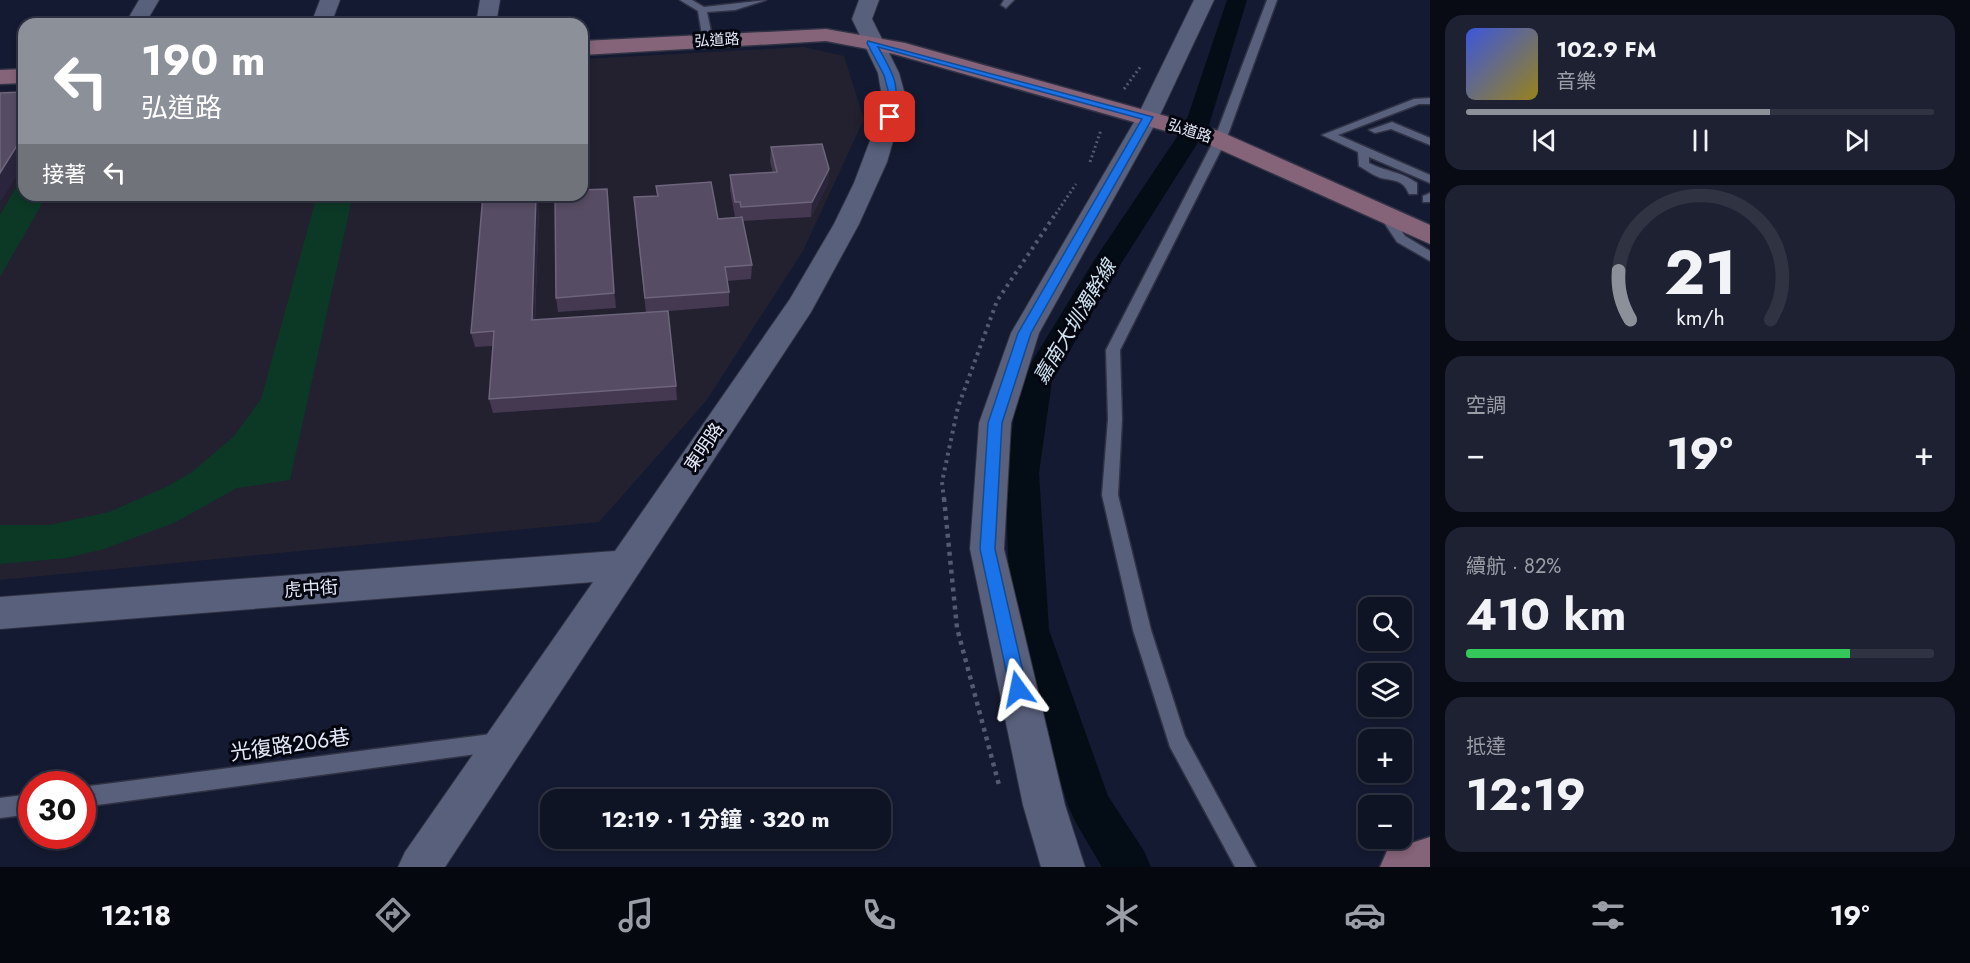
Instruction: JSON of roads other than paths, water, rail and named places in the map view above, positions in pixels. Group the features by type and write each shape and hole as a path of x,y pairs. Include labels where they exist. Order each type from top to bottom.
{"street":[{"path":"138,18 149,0"},
{"path":"323,18 330,0"},
{"path":"487,18 490,0"},
{"name":"東明路","path":"420,867 801,305 844,230 871,176 890,117 893,90 889,75 871,43 862,19 869,0"},
{"path":"1063,867 1044,805 987,549 995,423 1024,333 1158,121 1204,0"},
{"name":"弘道路","path":"588,48 826,35 871,43 1215,138 1430,235"},
{"path":"0,77 18,76"},
{"name":"虎中街","path":"0,613 623,565"},
{"path":"1403,867 1430,860"}],"lane":[{"path":"685,0 702,10 735,7 761,0"},
{"path":"1246,867 1177,740 1142,630 1110,495 1115,419 1113,350 1215,138 1272,0"},
{"path":"702,10 708,41"},
{"path":"1430,107 1424,101 1328,135 1430,178"},
{"path":"1375,130 1392,125 1430,142"},
{"path":"1364,150 1364,164 1383,175 1399,176 1413,186 1413,191"},
{"path":"1385,215 1401,239 1430,257"},
{"name":"光復路206巷","path":"96,795 505,741"},
{"path":"0,808 18,806"}],"waterway":[{"name":"嘉南大圳濁幹線","path":"1128,867 1091,808 1030,630 1022,473 1036,381 1103,269 1197,125 1237,0"}]}
